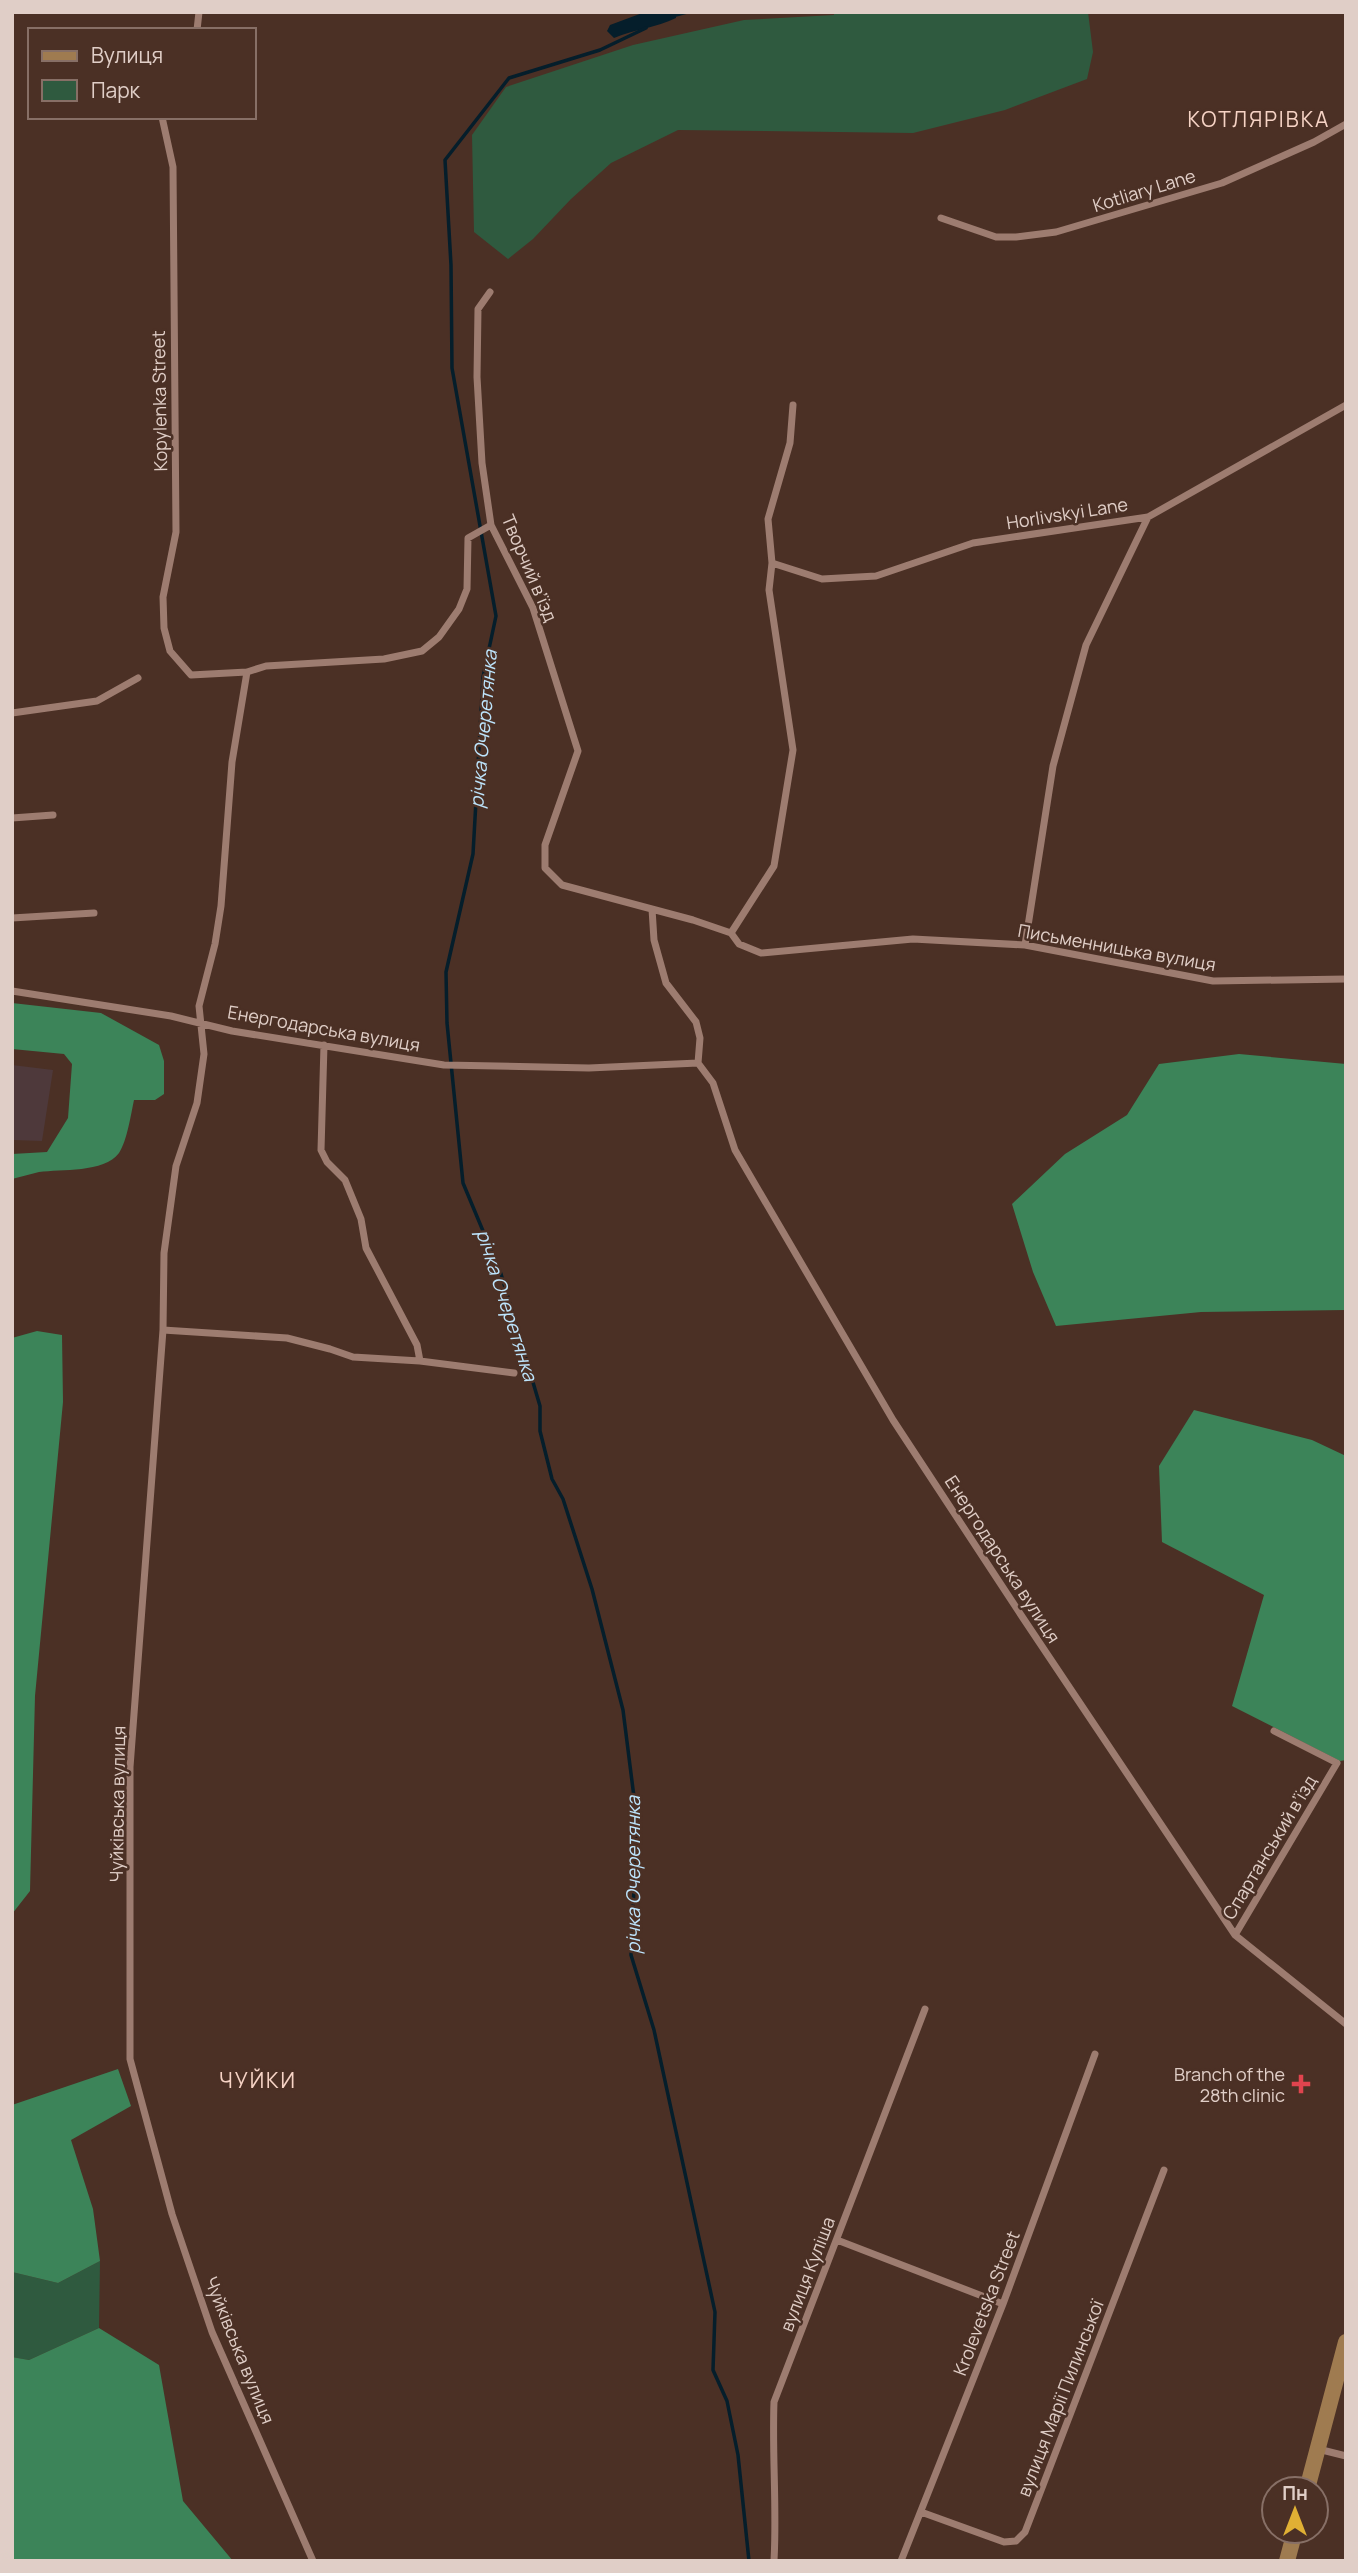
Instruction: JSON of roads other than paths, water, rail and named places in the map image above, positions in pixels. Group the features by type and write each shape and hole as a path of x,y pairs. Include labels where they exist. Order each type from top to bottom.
{"main road":[{"path":"1310,2475 1346,2342"}],"street":[{"name":"Kopylenka Street","path":"162,119 173,167 176,532 163,597 164,628 170,651 191,675 247,672"},
{"name":"Kotliary Lane","path":"941,218 996,237 1056,233 1222,183 1314,142 1346,124"},
{"name":"Творчий в’їзд","path":"490,292 478,309 477,377 482,463 491,525 533,608 578,751 545,845 545,868 562,885"},
{"path":"731,933 774,866 793,750 769,590 772,563 768,519 790,443 793,405"},
{"name":"Horlivskyi Lane","path":"772,563 822,579 876,576 972,543 1147,517 1346,405"},
{"path":"1025,945 1053,766 1086,646 1147,517"},
{"path":"200,1021 200,997 215,944 221,906 232,762 247,672 267,666 384,659 422,651 439,637 459,609 467,589 468,538 491,525"},
{"path":"12,713 97,701 138,678"},
{"path":"12,818 53,815"},
{"name":"Письменницька вулиця","path":"562,885 731,933 740,944 761,953 913,939 1025,945 1213,981 1346,979"},
{"path":"652,909 654,940 666,983 696,1022 700,1038 698,1063"},
{"path":"12,918 94,914"},
{"name":"Енергодарська вулиця","path":"12,991 200,1021 232,1031 444,1065 589,1068 698,1063 713,1083 735,1150 893,1420 1236,1935 1346,2024"},
{"name":"Чуйківська вулиця","path":"200,1021 204,1054 197,1103 176,1166 164,1253 163,1330 130,1767 130,2059 172,2214 212,2332 313,2561"},
{"path":"324,1045 321,1150 327,1161 345,1180 361,1219 366,1248 417,1345 420,1360"},
{"path":"163,1330 287,1338 353,1357 420,1360 514,1373"},
{"name":"Спартанський в’їзд","path":"1236,1935 1337,1763 1275,1731"},
{"name":"вулиця Куліша","path":"774,2561 776,2526 772,2452 775,2402 925,2009"},
{"name":"Krolevetska Street","path":"901,2561 1003,2304 1095,2054"},
{"name":"вулиця Марії Пилинської","path":"920,2512 1004,2542 1016,2541 1025,2532 1164,2170"},
{"path":"836,2240 1003,2304"},
{"path":"1317,2449 1346,2456"}],"water":[{"path":"645,12 676,12 676,18 614,38 607,31 610,25"}],"waterway":[{"name":"річка Очеретянка","path":"672,16 687,12"},
{"name":"річка Очеретянка","path":"646,28 600,50 509,78 445,160 451,265 452,368 496,616 483,677 473,854 446,972 447,1023 463,1183 501,1274 540,1406 540,1431 552,1479 563,1499 592,1589 623,1710 637,1821 631,1955 654,2030 715,2312 713,2370 727,2401 738,2455 749,2561"}],"place":[{"name":"Branch of the 28th clinic","path":"1301,2084"}],"district":[{"name":"КОТЛЯРІВКА","path":"1259,119"},
{"name":"ЧУЙКИ","path":"258,2080"}]}
